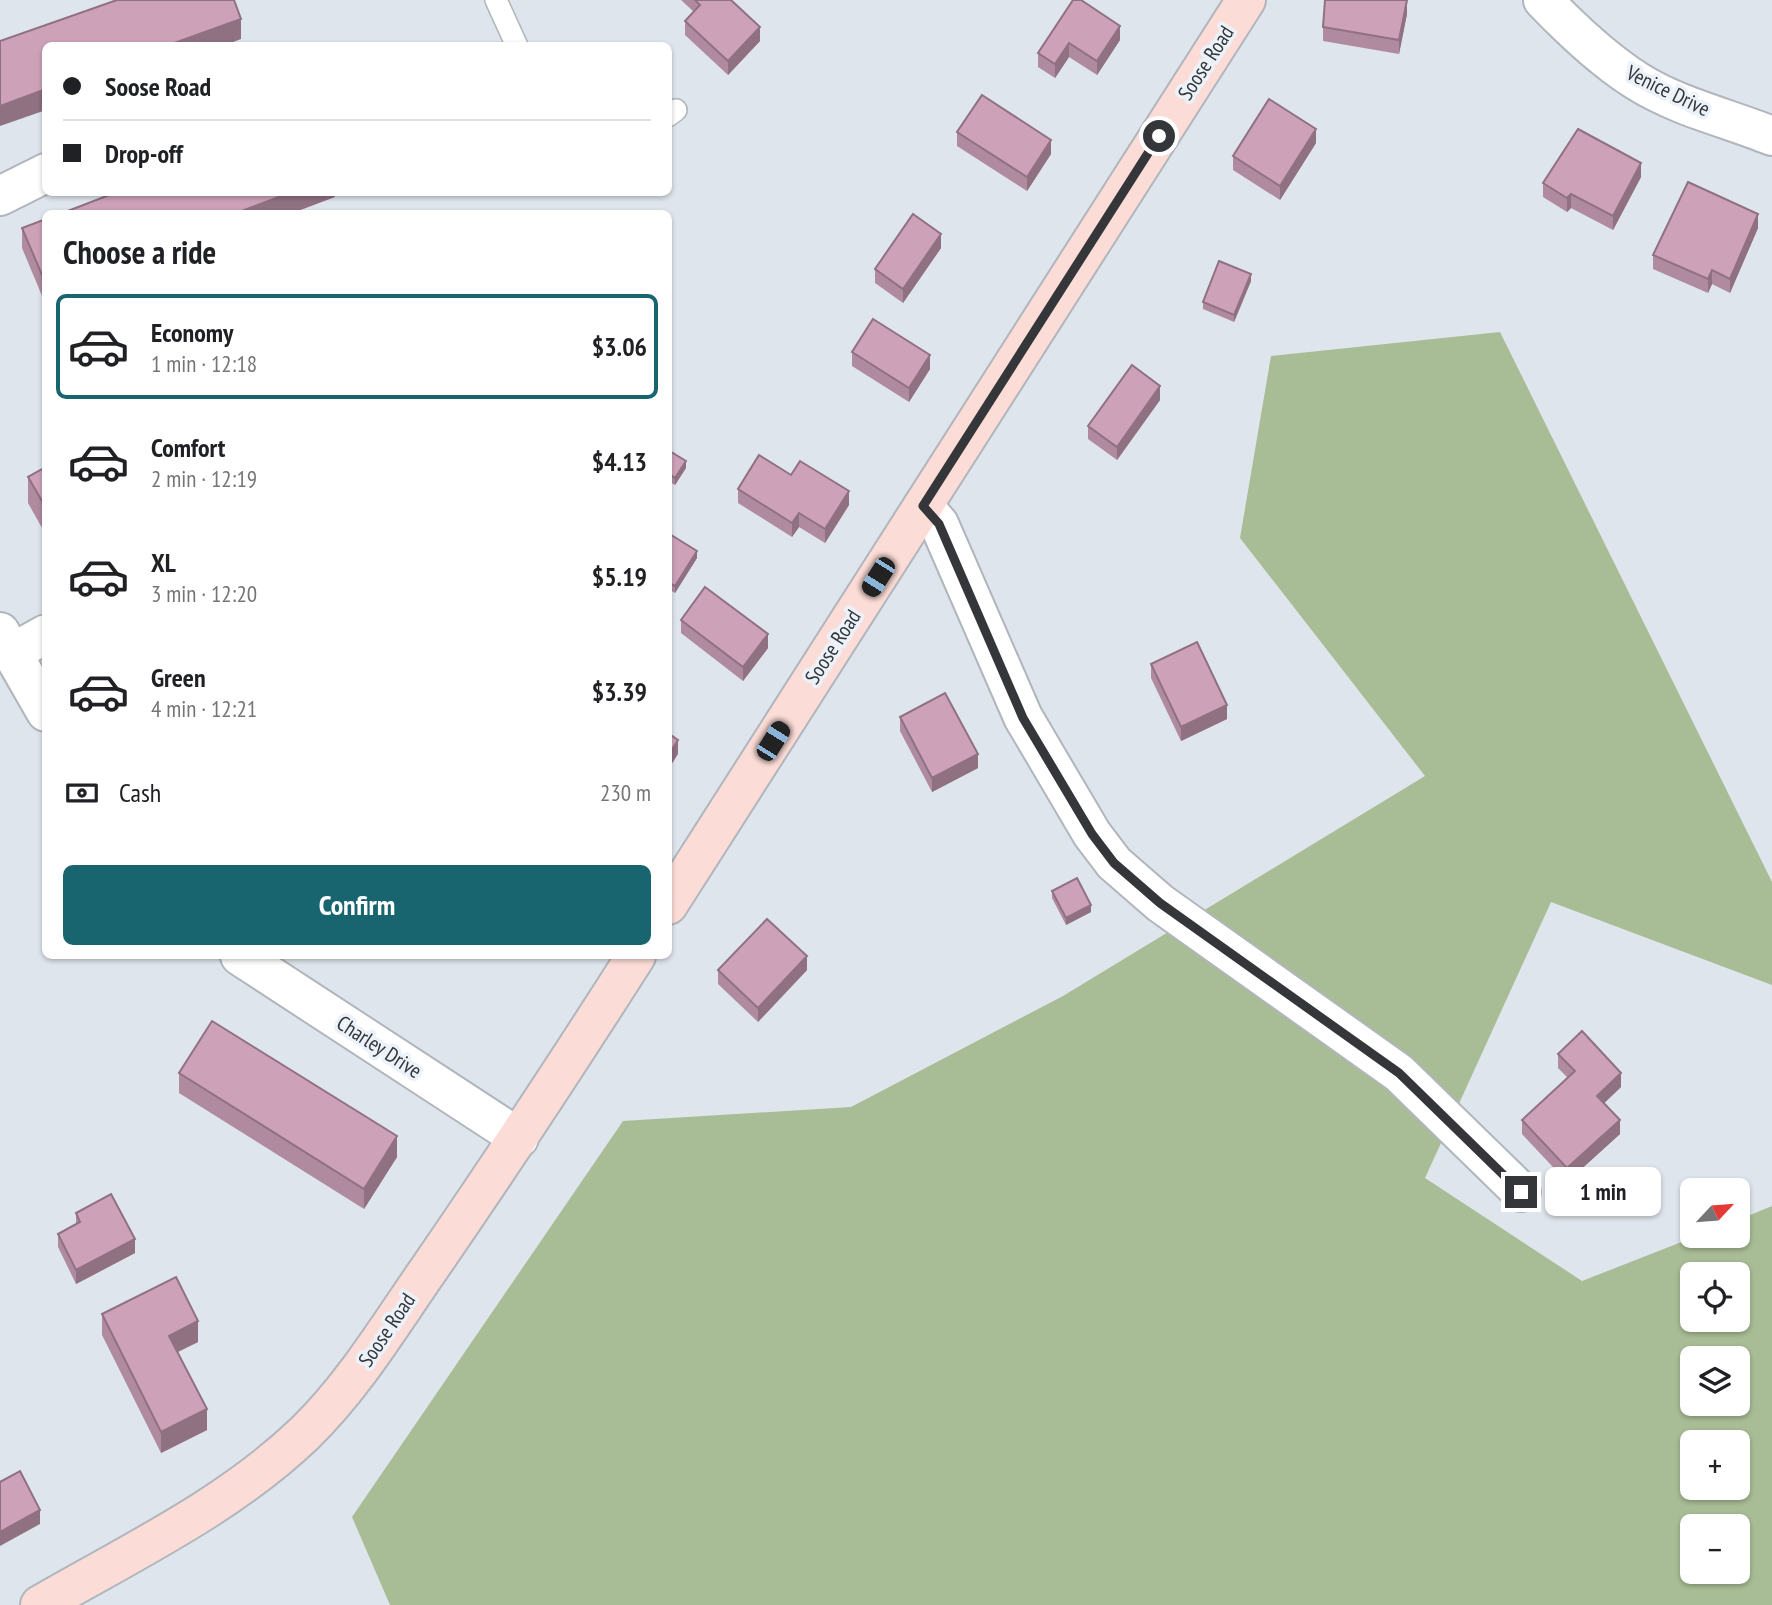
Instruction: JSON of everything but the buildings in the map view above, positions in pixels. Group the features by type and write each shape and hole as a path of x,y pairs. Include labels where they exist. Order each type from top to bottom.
{"street":[{"name":"Soose Road","path":"672,899 1246,0"},
{"name":"Venice Drive","path":"1543,0 1598,52 1637,81 1685,104 1772,136"},
{"path":"0,196 42,175"},
{"path":"923,506 939,524 1023,718 1092,834 1114,863 1160,903 1399,1073 1521,1192"},
{"path":"42,635 6,643 42,705"},
{"name":"Charley Drive","path":"245,959 519,1138"},
{"name":"Soose Road","path":"40,1605 203,1511 258,1474 306,1432 364,1366 519,1138 634,959"}],"lane":[{"path":"496,0 515,42"}],"green space":[{"path":"1500,332 1772,882 1772,985 1551,902 1425,1178 1582,1281 1680,1243 1680,1248 1750,1248 1750,1215 1772,1206 1772,1605 390,1605 352,1517 623,1121 851,1107 1063,996 1425,776 1240,538 1271,356"}],"route":[{"path":"1159,136 923,506 939,524 1023,718 1092,834 1114,863 1160,903 1399,1073 1521,1192"}]}
